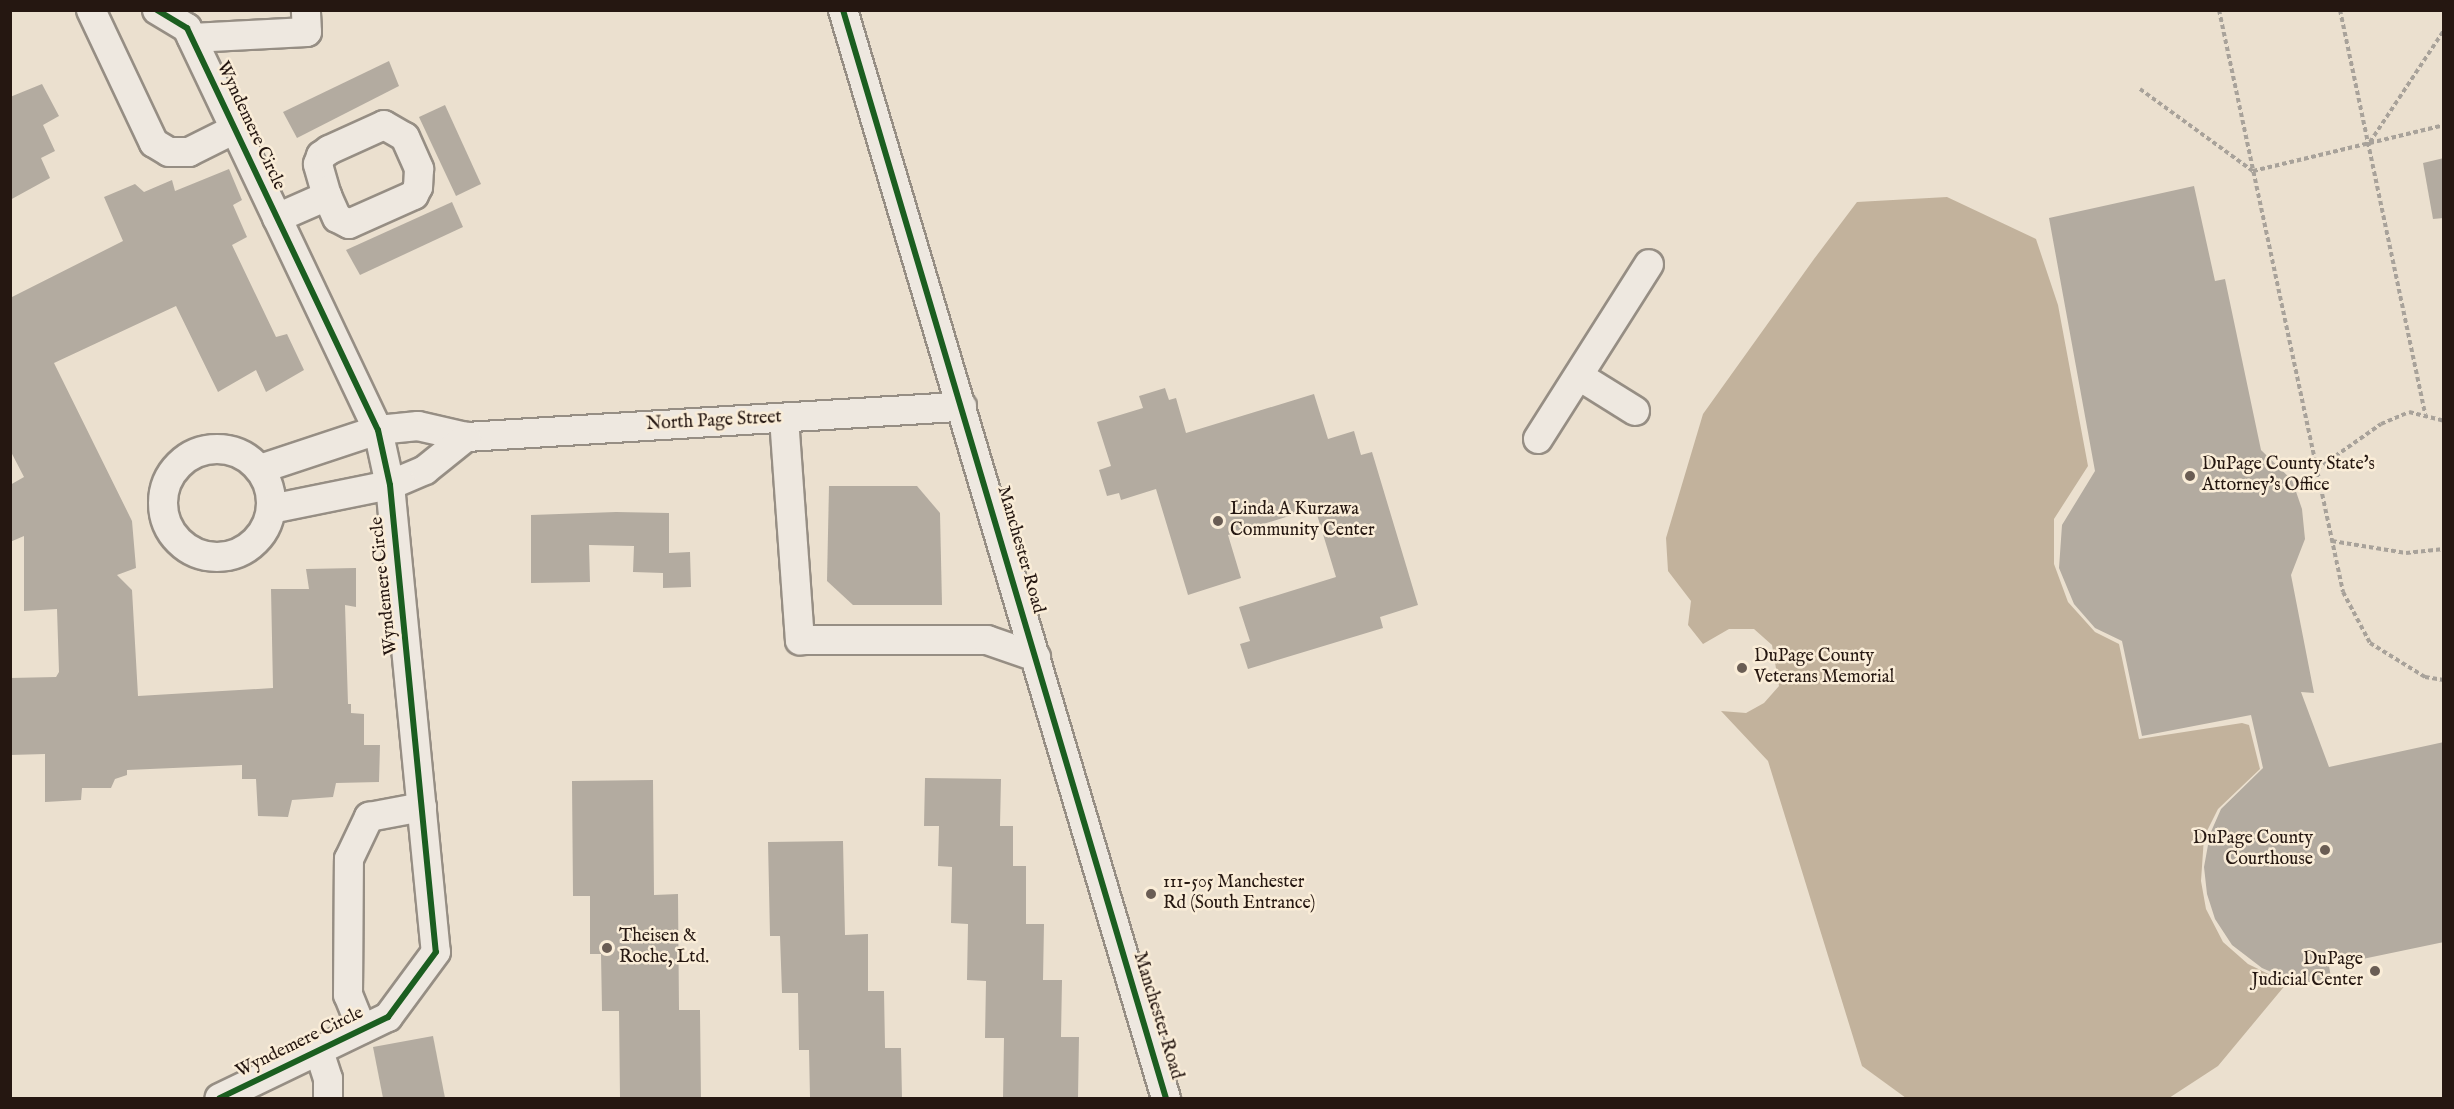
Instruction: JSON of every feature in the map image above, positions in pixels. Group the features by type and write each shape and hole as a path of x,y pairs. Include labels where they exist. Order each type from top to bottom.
{"street":[{"path":"91,10 154,143 169,152 189,152 235,129"},
{"name":"Wyndemere Circle","path":"157,10 187,28 378,430 390,485 436,952 388,1017 220,1098"},
{"path":"192,38 307,32 306,10"},
{"name":"Manchester Road","path":"843,10 1166,1098"},
{"path":"277,218 327,196"},
{"path":"1538,439 1649,264"},
{"path":"1579,376 1635,411"},
{"name":"North Page Street","path":"260,469 378,430 418,426 466,437 962,407"},
{"path":"784,418 800,640 987,640 1036,657"},
{"path":"271,509 390,485 425,470 466,437"},
{"path":"223,449 244,456 260,469 270,488 271,509 265,530 251,546 232,556 211,558 183,544 165,518 164,497 170,477 183,460 202,451 223,449"},
{"path":"987,640 1019,603"},
{"path":"362,1029 348,995 349,859 369,817 422,807"},
{"path":"319,1051 328,1080 328,1098"}],"path":[{"path":"2219,10 2343,592 2370,643 2425,677 2444,680"},
{"path":"2340,10 2425,414"},
{"path":"2369,144 2444,30"},
{"path":"2140,89 2253,171 2444,125"},
{"path":"2317,469 2380,424 2409,412 2425,414 2444,421"},
{"path":"2332,541 2406,553 2444,549"}],"shaded area":[{"path":"1947,197 2036,239 2058,305 2088,466 2054,519 2054,564 2068,602 2095,632 2119,644 2139,739 2242,723 2249,725 2260,769 2218,809 2204,837 2201,881 2206,909 2223,942 2248,964 2287,983 2218,1066 2169,1098 1906,1098 1862,1066 1768,761 1721,711 1746,713 1764,703 1779,686 1772,645 1754,629 1729,629 1703,644 1688,625 1691,601 1668,571 1666,538 1703,414 1814,259 1857,202"}],"building":[{"path":"389,61 399,86 297,138 283,112"},
{"path":"42,84 59,116 43,125 55,151 41,158 50,178 10,200 10,97"},
{"path":"445,105 481,184 456,196 419,117"},
{"path":"2444,158 2444,218 2433,219 2423,163"},
{"path":"229,169 242,200 233,205 247,237 232,245 276,337 287,334 304,370 266,392 256,370 218,392 176,306 54,363 132,521 136,568 117,575 132,590 138,696 273,688 271,589 309,589 306,569 356,568 356,607 345,605 348,704 351,704 351,713 364,714 364,745 380,745 379,782 336,783 333,797 292,800 288,817 258,816 256,779 242,779 242,765 127,770 127,775 115,779 111,788 82,788 81,800 45,802 45,754 10,755 10,678 56,677 59,672 57,609 24,611 24,536 10,542 10,485 24,477 10,450 10,298 123,241 104,197 135,184 144,192 172,180 175,191"},
{"name":"DuPage County State's Attorney's Office","path":"2194,186 2215,281 2225,279 2261,450 2292,480 2302,509 2305,539 2291,575 2314,693 2301,692 2329,767 2444,742 2444,942 2329,966 2332,983 2292,981 2262,968 2232,945 2215,919 2207,894 2204,867 2210,834 2221,809 2263,768 2251,715 2142,736 2122,641 2095,628 2074,604 2059,568 2062,525 2095,471 2049,218"},
{"path":"452,202 463,227 360,275 346,250"},
{"name":"Linda A Kurzawa Community Center","path":"1165,388 1169,400 1176,398 1186,433 1314,394 1328,439 1354,431 1361,455 1372,452 1418,605 1380,617 1383,628 1248,669 1240,644 1250,641 1239,607 1336,577 1315,508 1228,535 1241,578 1188,595 1156,489 1121,500 1119,493 1107,496 1099,470 1111,466 1097,422 1143,408 1139,396"},
{"path":"829,486 917,486 940,513 942,605 853,605 827,581"},
{"path":"669,513 669,553 690,552 691,587 663,588 663,573 633,572 634,546 589,545 590,582 531,583 531,515"},
{"path":"925,778 1001,779 1000,826 1013,826 1013,866 1026,866 1026,924 1044,924 1043,980 1062,980 1061,1037 1079,1037 1078,1098 1003,1098 1004,1038 985,1038 986,981 967,980 968,924 951,923 952,867 938,866 939,826 924,826"},
{"path":"653,780 654,895 678,894 679,1010 700,1010 701,1098 620,1098 619,1011 602,1011 601,954 590,954 590,896 573,896 572,781"},
{"path":"843,841 845,935 868,934 868,991 884,991 885,1048 901,1048 902,1098 810,1098 809,1050 799,1050 798,993 782,993 780,936 770,936 768,842"},
{"path":"433,1036 445,1098 383,1098 373,1047"}],"cycle path":[{"path":"157,10 187,28 378,430 390,485 436,952 388,1017 220,1098"},
{"path":"843,10 1166,1098"}],"place":[{"name":"DuPage County State's Attorney's Office","path":"2190,476"},
{"name":"Linda A Kurzawa Community Center","path":"1218,521"},
{"name":"DuPage County Veterans Memorial","path":"1742,668"},
{"name":"DuPage County Courthouse","path":"2325,850"},
{"name":"111-505 Manchester Rd (South Entrance)","path":"1151,894"},
{"name":"Theisen & Roche, Ltd.","path":"607,948"},
{"name":"DuPage Judicial Center","path":"2375,971"}]}
